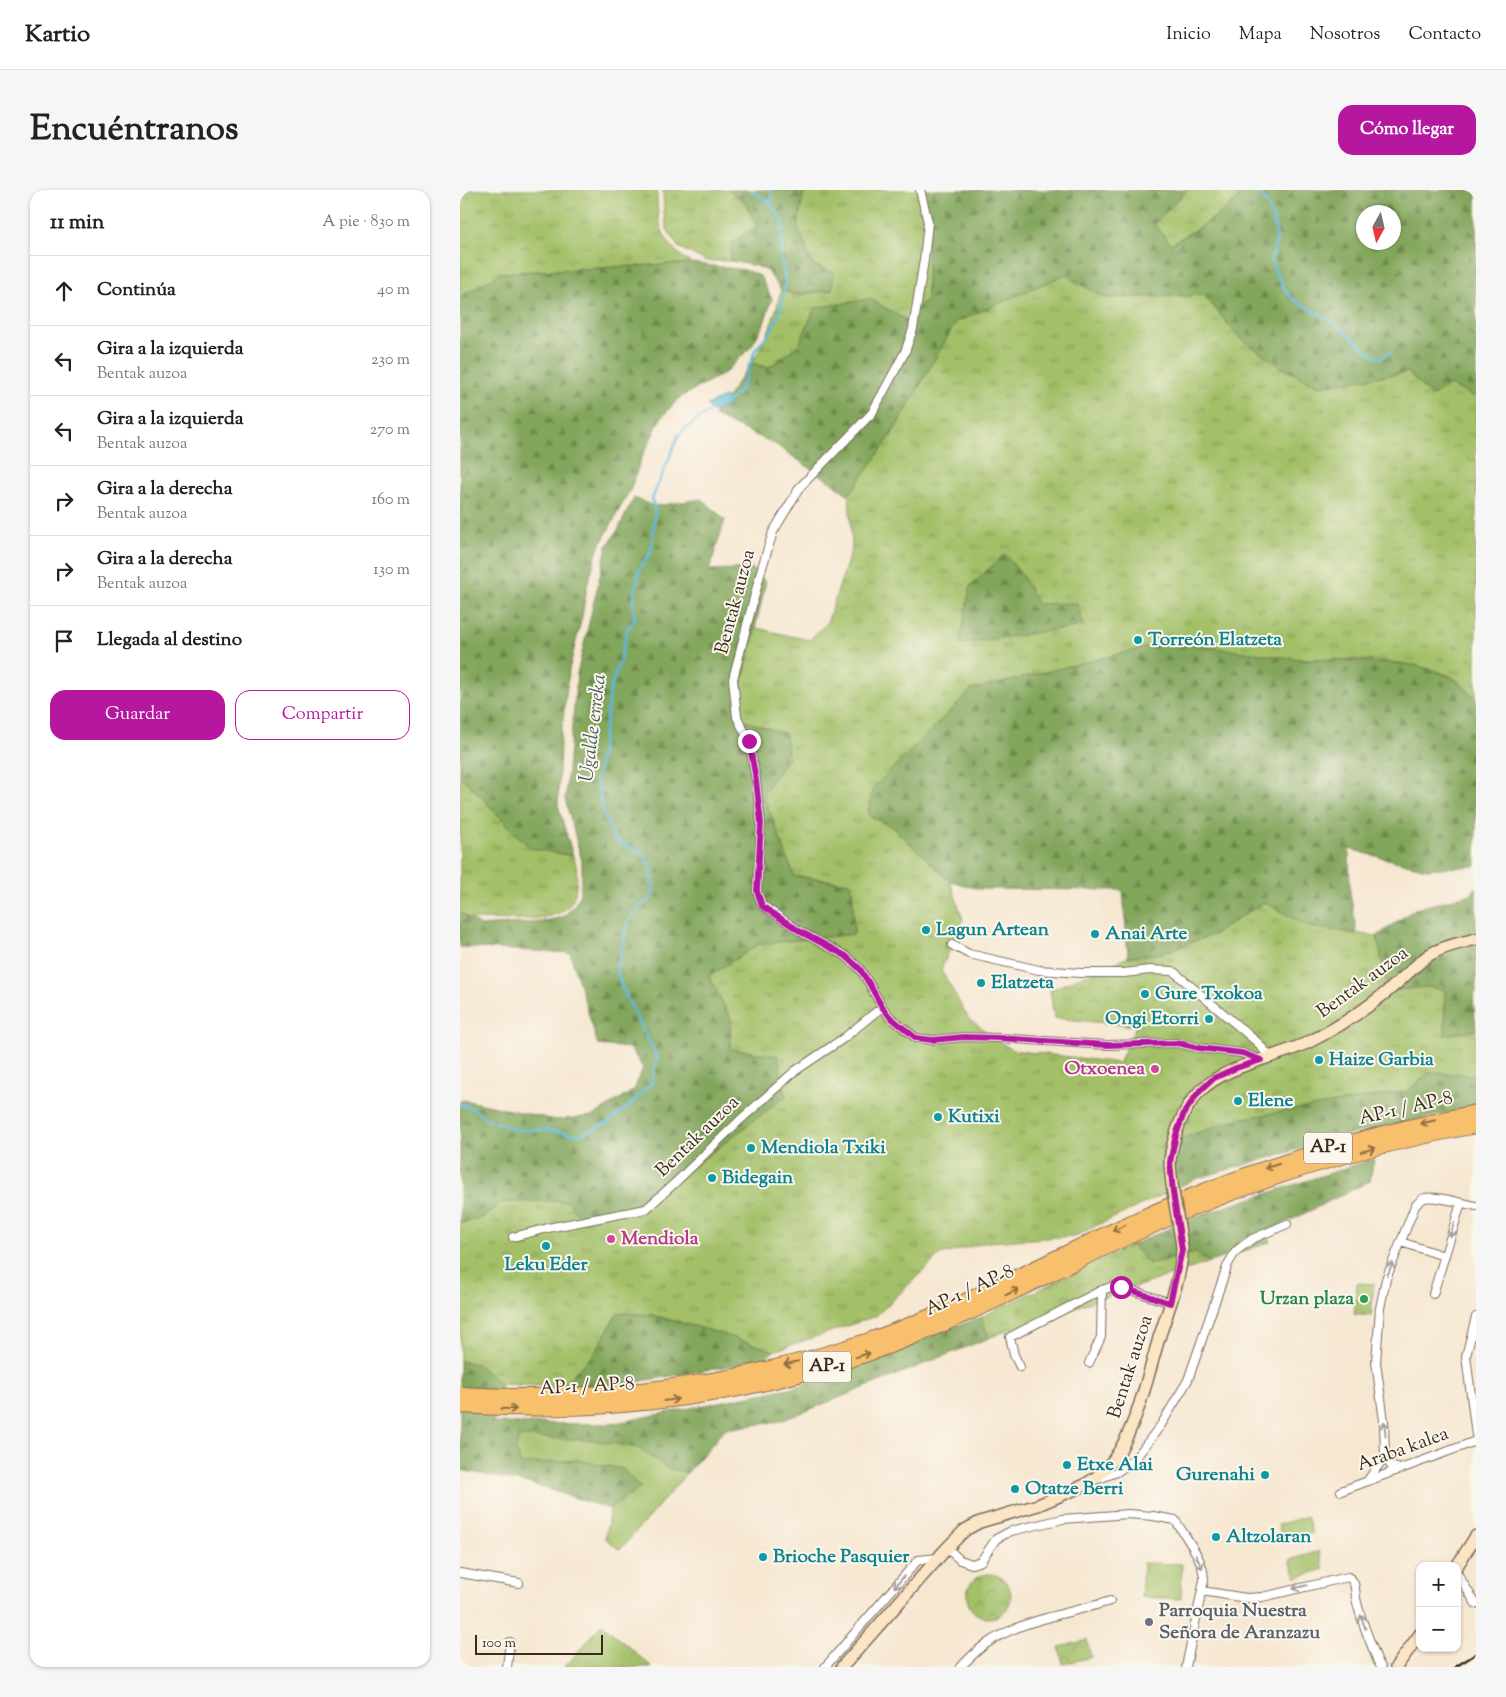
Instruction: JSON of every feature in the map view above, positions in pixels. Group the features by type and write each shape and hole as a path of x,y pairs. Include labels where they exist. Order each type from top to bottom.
{"highway":[{"name":"AP-1 / AP-8","path":"460,1394 562,1396 632,1392 709,1381 802,1361 868,1340 932,1315 1163,1208 1226,1182 1353,1141 1476,1112"},
{"name":"AP-1 / AP-8","path":"460,1406 554,1409 633,1404 728,1391 805,1373 872,1352 937,1327 1095,1252 1230,1194 1280,1176 1356,1153 1442,1132 1476,1126"}],"street":[{"name":"Bentak auzoa","path":"920,190 928,222 913,329 905,352 872,413 800,487 773,532 733,680 738,718 749,741 756,780 761,823 757,891 762,906 801,932 846,956 860,969 882,1007 901,1027 916,1038 924,1040 964,1037 1107,1045 1178,1043 1199,1048 1242,1053 1266,1059"},
{"name":"Bentak auzoa","path":"1092,1481 1108,1466 1119,1451 1138,1408 1170,1303 1182,1250 1170,1162 1176,1135 1184,1113 1198,1093 1214,1078 1308,1042 1341,1024 1388,991 1430,955 1449,946 1476,939"},
{"path":"952,945 969,954 1039,970 1080,973 1173,971 1257,1042 1266,1059"},
{"name":"Bentak auzoa","path":"513,1237 548,1228 646,1209 789,1076 844,1038 882,1007"},
{"path":"1400,1469 1391,1466 1385,1456 1384,1422 1376,1362 1384,1285 1415,1206 1420,1201 1425,1198 1433,1198 1476,1206"},
{"path":"1433,1294 1461,1203"},
{"name":"Bentak auzoa","path":"947,1548 965,1530 980,1522 1038,1505 1127,1466 1161,1425 1188,1380 1228,1264 1236,1251 1252,1239 1287,1224"},
{"path":"1401,1242 1444,1256"},
{"path":"1020,1367 1014,1355 1010,1337 1102,1290 1114,1286 1121,1287 1170,1303"},
{"path":"1089,1363 1100,1337 1102,1290"},
{"path":"1476,1317 1466,1356 1476,1435"},
{"name":"Araba kalea","path":"1342,1491 1476,1441"},
{"path":"1368,1480 1385,1456"},
{"path":"842,1667 947,1548 960,1560 972,1564 981,1561 996,1539 1011,1531 1055,1521 1096,1515 1128,1514 1175,1520 1204,1572 1202,1591 1186,1667"},
{"path":"1460,1562 1476,1536"},
{"path":"825,1667 918,1560 938,1558"},
{"path":"460,1573 519,1583"},
{"path":"1202,1591 1246,1598 1262,1597 1348,1577 1352,1578 1357,1604 1381,1667"},
{"path":"1461,1580 1476,1604"},
{"path":"960,1667 986,1644 1006,1633 1027,1624 1110,1601"},
{"path":"1396,1667 1416,1640"},
{"path":"507,1667 510,1642"}],"green space":[{"path":"460,190 657,190 658,213 663,232 673,248 691,263 501,273 460,297"},
{"path":"663,190 729,190 745,202 757,226 731,244 730,261 706,261 678,247 667,229"},
{"path":"729,190 804,190 798,226 812,265 834,272 832,290 796,294 781,290 767,271 757,266 730,261 731,244 757,226 745,202"},
{"path":"803,190 920,190 928,222 927,298 906,320 870,299 815,308 799,345 768,368 751,363 762,346 770,328 781,290 795,295 831,291 833,273 812,266 797,227"},
{"path":"920,190 1188,190 1154,224 1171,244 1221,213 1238,198 1243,190 1476,190 1476,397 1450,385 1431,396 1408,372 1319,386 1280,367 1238,336 1204,295 1106,298 1064,275 956,322 891,436 849,495 775,444 714,416 751,363 768,368 799,345 815,308 870,299 906,320 927,298 928,222"},
{"path":"1188,190 1243,190 1238,198 1221,213 1171,244 1154,224"},
{"path":"691,263 745,270 760,276 772,299 763,326 751,347 726,372 679,398 661,418 641,459 631,488 598,549 587,586 582,617 569,670 560,745 558,805 573,856 530,848 460,775 460,297 501,273"},
{"path":"1064,275 1106,298 1204,295 1238,336 1319,386 1408,372 1431,396 1450,385 1476,397 1476,698 1450,676 1433,670 1414,665 1336,659 1299,659 971,690 873,788 868,815 894,828 950,881 963,919 941,970 969,1019 1012,1050 1119,1063 1136,1026 1054,1018 1050,990 1128,957 1161,953 1215,934 1264,902 1309,927 1377,936 1388,991 1428,987 1445,990 1445,1035 1476,1030 1476,1075 1429,1073 1408,1091 1362,1099 1162,1145 1166,1193 1075,1236 987,1242 940,1255 876,1316 774,1351 712,1331 652,1315 618,1312 594,1354 560,1387 501,1384 477,1364 460,1361 460,1223 484,1217 501,1202 568,1201 778,1056 730,1049 731,1019 708,976 759,944 854,934 852,883 794,876 763,794 788,758 733,717 756,628 809,640 827,623 852,548 849,495 891,436 956,322"},
{"path":"634,498 654,506 702,499 725,520 709,570 752,568 766,582 734,717 786,734 788,758 763,794 794,876 852,884 854,934 759,944 709,976 731,1019 730,1049 778,1056 786,1096 645,1204 581,1220 568,1201 501,1202 484,1217 460,1223 460,1101 464,1100 556,1120 593,1116 634,1090 643,1068 630,1048 598,1045 570,953 460,947 460,912 480,926 540,922 563,917 579,898 582,861 565,799 577,674 607,546 618,530"},
{"path":"1005,554 1023,577 1038,604 1077,603 1083,626 960,644 970,586"},
{"path":"1168,642 1299,659 1416,665 1452,677 1476,698 1476,866 1426,869 1349,849 1350,892 1357,933 1309,927 1264,902 1215,934 1161,953 1128,957 1123,890 979,889 950,881 894,828 868,815 873,788 971,690"},
{"path":"460,775 530,848 573,856 577,875 576,887 573,900 567,908 556,914 532,919 469,919 460,912"},
{"path":"1476,887 1476,992 1473,997 1476,1030 1445,1035 1445,990 1428,987 1388,991 1377,936 1415,909 1472,894"},
{"path":"1429,1073 1476,1075 1476,1107 1355,1133 1195,1179 1166,1193 1162,1145 1237,1119 1408,1091"},
{"path":"1374,1159 1370,1181 1267,1232 1271,1242 1210,1262 1195,1253 1149,1264 1132,1245 1194,1217"},
{"path":"1132,1245 1149,1264 1195,1253 1210,1262 1010,1329 989,1338 981,1317"},
{"name":"Urzan plaza","path":"1357,1283 1374,1284 1371,1316 1354,1314"},
{"path":"618,1313 652,1315 712,1331 774,1351 763,1360 625,1384 560,1387 594,1354"},
{"path":"981,1317 989,1338 781,1421 725,1429 687,1473 667,1468 638,1448 590,1440 519,1437 521,1464 578,1460 623,1469 641,1489 610,1509 528,1483 460,1470 460,1361 477,1364 501,1384 493,1423 611,1424 799,1386"},
{"path":"519,1437 590,1440 638,1448 667,1468 687,1473 620,1550 605,1538 610,1509 641,1488 623,1469 578,1460 521,1464 516,1450"},
{"path":"1307,1516 1312,1533 1284,1542 1278,1525"},
{"path":"1319,1551 1324,1569 1296,1578 1290,1560"},
{"path":"1143,1563 1182,1564 1181,1599 1141,1597"},
{"path":"989,1574 1001,1578 1007,1584 1011,1596 1007,1608 1001,1614 989,1618 977,1614 971,1608 967,1596 971,1584 977,1578"},
{"path":"602,1624 652,1667 565,1667"},
{"path":"1087,1640 1091,1657 1063,1664 1059,1647"}],"water":[{"path":"724,397 729,400 730,404 713,413 707,405"}],"waterway":[{"name":"Ugalde erreka","path":"726,402 740,390 755,350 771,331 779,314 783,299 785,281 781,258 783,221 770,203 751,190"},
{"path":"770,203 771,190"},
{"path":"1261,190 1261,194 1268,205 1273,219 1277,239 1271,261 1289,295 1298,303 1332,321 1374,355 1381,358 1392,351"},
{"name":"Ugalde erreka","path":"460,1104 473,1109 489,1120 516,1130 547,1130 579,1135 607,1123 627,1108 651,1084 657,1057 621,986 617,970 627,925 637,908 650,900 654,885 649,864 642,853 615,841 602,808 597,779 611,686 619,664 628,627 635,619 633,603 639,570 651,552 655,511 652,499 679,434 713,409"}],"railway":[{"path":"1455,1667 1476,1654"}],"place":[{"name":"Torreón Elatzeta","path":"1138,640"},
{"name":"Lagun Artean","path":"926,930"},
{"name":"Anai Arte","path":"1095,934"},
{"name":"Elatzeta","path":"981,983"},
{"name":"Gure Txokoa","path":"1145,994"},
{"name":"Ongi Etorri","path":"1209,1019"},
{"name":"Haize Garbia","path":"1319,1060"},
{"name":"Otxoenea","path":"1155,1069"},
{"name":"Elene","path":"1238,1101"},
{"name":"Kutixi","path":"938,1117"},
{"name":"Mendiola Txiki","path":"751,1148"},
{"name":"Bidegain","path":"712,1178"},
{"name":"Mendiola","path":"611,1239"},
{"name":"Leku Eder","path":"546,1246"},
{"name":"Urzan plaza","path":"1364,1299"},
{"name":"Etxe Alai","path":"1067,1465"},
{"name":"Gurenahi","path":"1265,1475"},
{"name":"Otatze Berri","path":"1015,1489"},
{"name":"Altzolaran","path":"1216,1537"},
{"name":"Brioche Pasquier","path":"763,1557"},
{"name":"Parroquia Nuestra Señora de Aranzazu","path":"1149,1622"}],"route":[{"path":"749,741 761,823 757,891 762,906 801,932 846,956 860,969 890,1017 916,1038 932,1040 964,1037 999,1038 1107,1045 1178,1043 1199,1048 1242,1053 1261,1060 1214,1078 1198,1093 1184,1113 1176,1135 1170,1162 1182,1250 1179,1271 1170,1303 1121,1287"}]}
